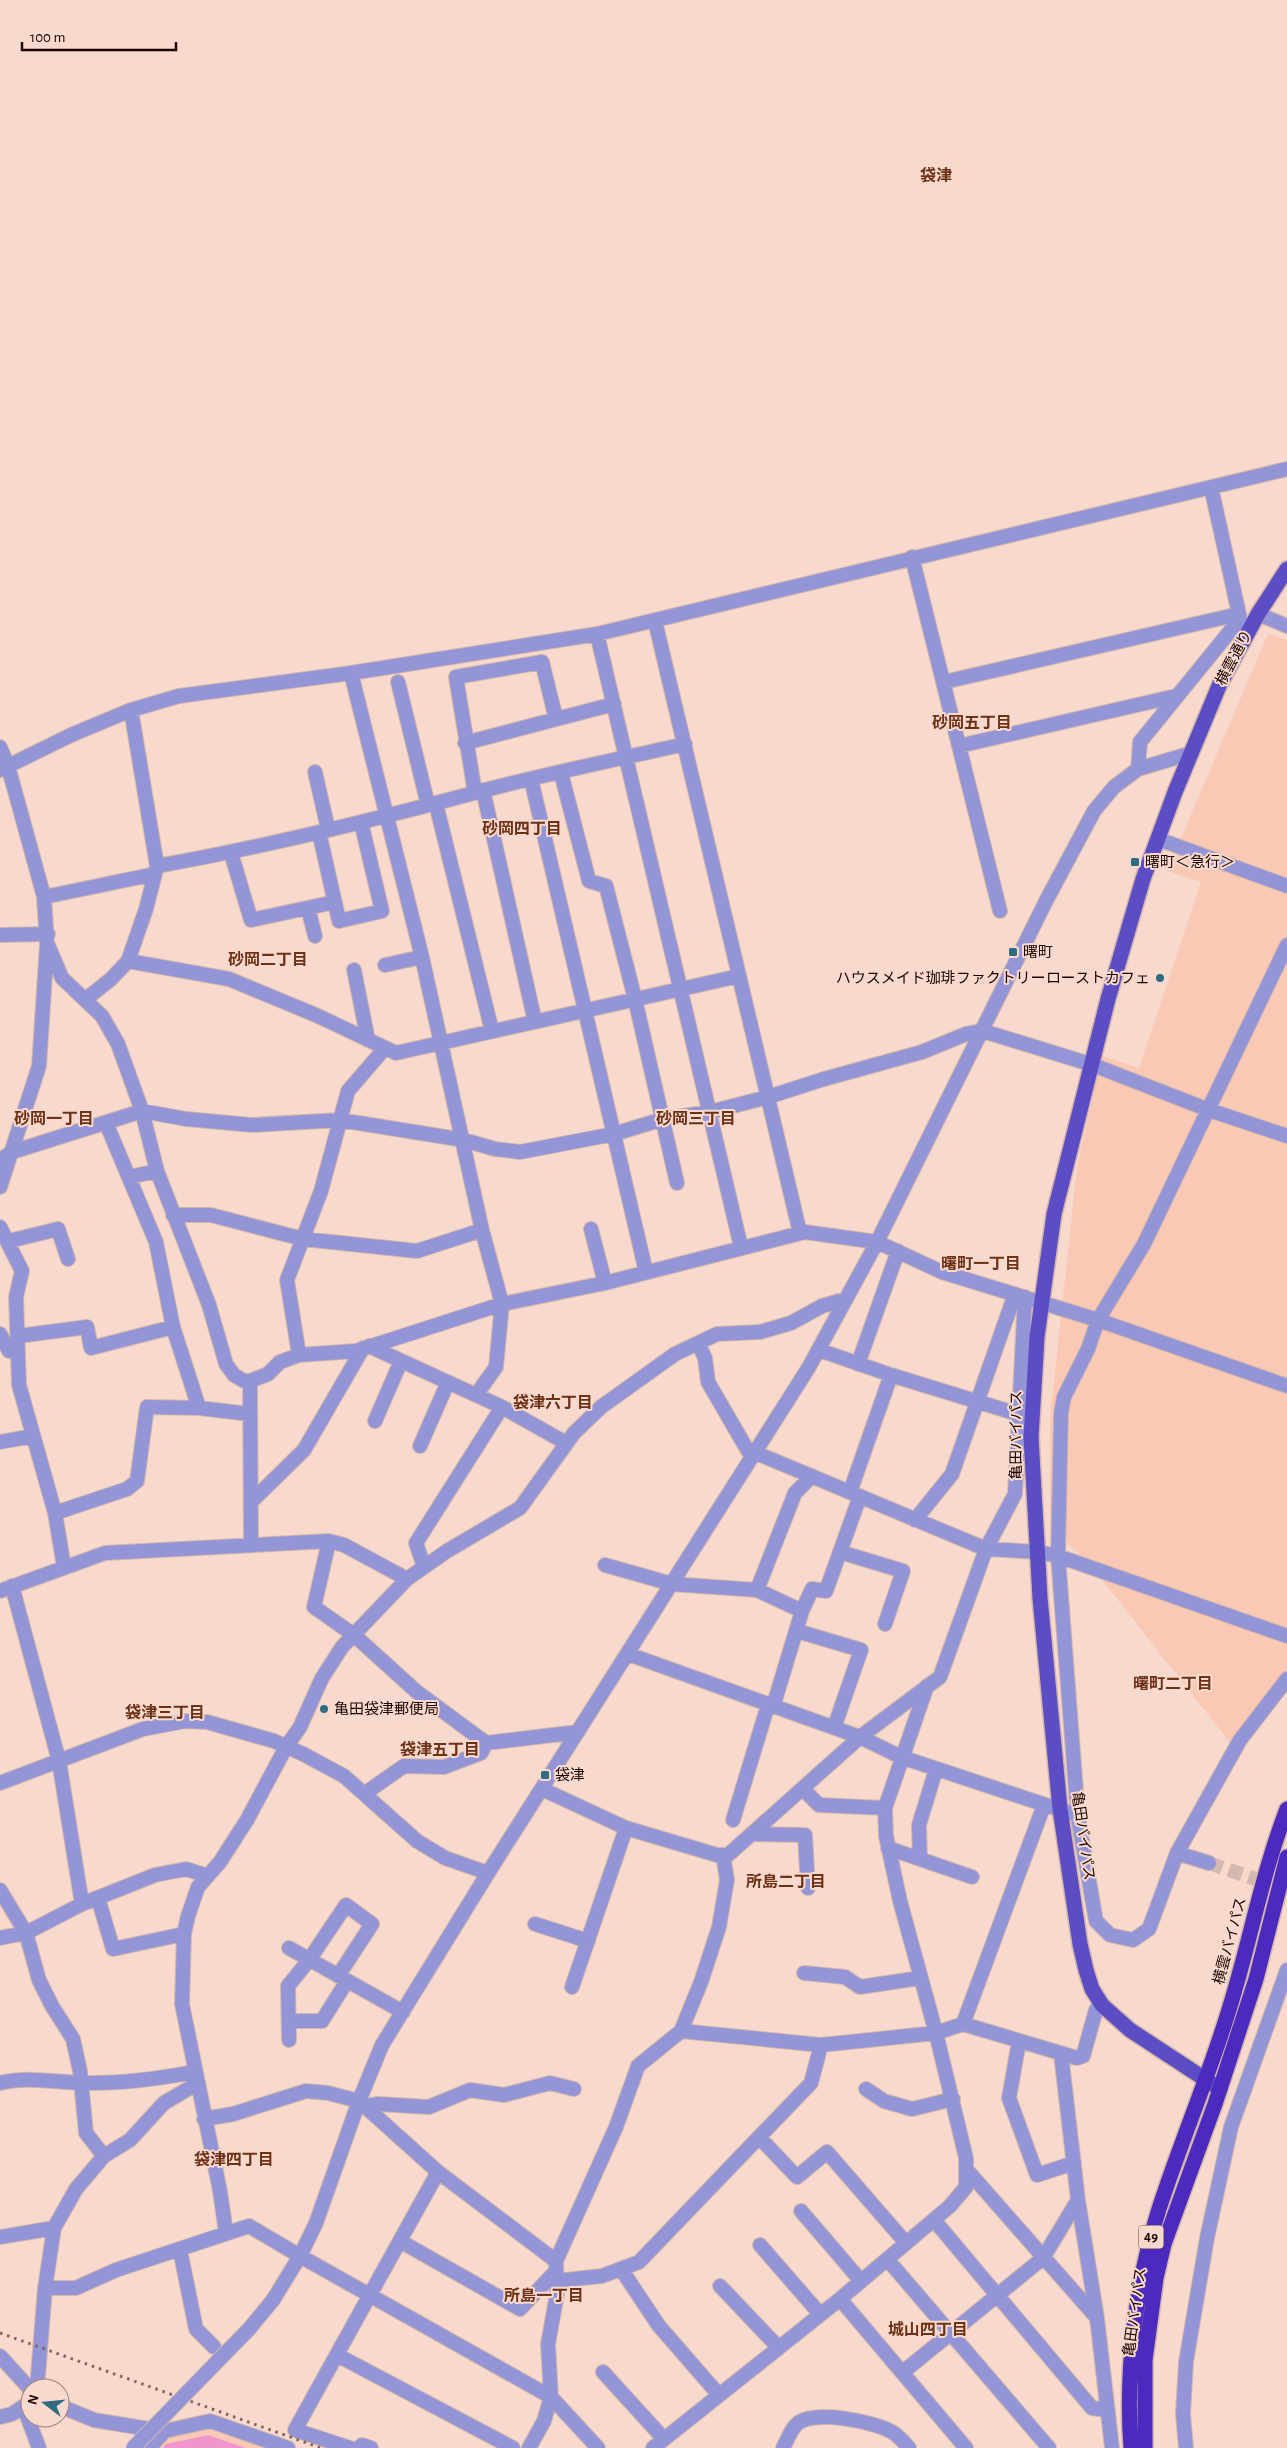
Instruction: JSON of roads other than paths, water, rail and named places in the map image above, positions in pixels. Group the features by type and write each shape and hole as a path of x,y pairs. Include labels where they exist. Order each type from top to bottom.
{"highway":[{"name":"横雲バイパス","path":"1205,2081 1234,1992 1272,1852 1287,1809"},
{"name":"49","path":"1220,2089 1256,1979 1287,1858"},
{"name":"亀田バイパス","path":"1145,2448 1137,2400 1135,2319 1148,2250 1159,2210 1205,2081"},
{"name":"亀田バイパス","path":"1131,2448 1137,2400 1164,2244 1220,2089"}],"main road":[{"name":"横雲通り","path":"1192,753 1219,686 1258,614 1287,569"},
{"name":"亀田バイパス","path":"1192,753 1143,879 1108,999 1093,1065 1054,1214 1036,1346 1031,1437 1040,1598 1060,1809 1080,1944 1092,1988 1102,2005 1130,2030 1205,2081 1220,2089"}],"street":[{"path":"4,768 71,735 131,710 179,696 351,673 597,634 912,557 1287,469"},
{"path":"1211,487 1245,638"},
{"path":"912,557 1000,911"},
{"path":"1258,614 1287,626"},
{"path":"944,682 1240,616"},
{"path":"1138,769 1140,742 1240,616"},
{"path":"656,621 800,1232"},
{"path":"597,634 741,1247"},
{"path":"536,1022 465,743 456,677 542,662 556,719"},
{"path":"351,673 422,956 464,1140 482,1230 502,1304 496,1367 476,1395"},
{"path":"398,682 492,1031"},
{"path":"959,746 1176,696"},
{"path":"465,743 614,704"},
{"path":"86,999 128,961 146,909 156,870 131,710"},
{"path":"44,897 685,744"},
{"path":"0,747 4,768 44,897 47,938 39,1066 6,1156 0,1187"},
{"path":"133,2448 249,2329 273,2300 300,2256 316,2223 382,2045 488,1873 756,1453 819,1350 877,1242 1046,901 1094,811 1114,787 1138,769 1192,753"},
{"path":"315,772 339,921 382,910 362,822"},
{"path":"561,773 589,881 606,886 664,1119 677,1183"},
{"path":"531,780 646,1272"},
{"path":"1158,839 1287,886"},
{"path":"231,853 251,920 335,902"},
{"path":"308,908 315,936"},
{"path":"0,935 47,938"},
{"path":"47,938 62,978 102,1016 118,1044 142,1112 157,1171 209,1306 226,1364 234,1376 250,1381 268,1374 280,1362 300,1355 366,1347 502,1304 605,1282 800,1232 877,1242 942,1272 1098,1320 1287,1386"},
{"path":"1287,945 1144,1244 1098,1320 1088,1349 1064,1397 1061,1412 1058,1556 1078,1817 1096,1921 1110,1935 1133,1940 1148,1929 1177,1853 1240,1740 1287,1679"},
{"path":"385,966 422,956"},
{"path":"128,961 229,979 396,1053 740,976"},
{"path":"354,970 368,1040"},
{"path":"6,1156 142,1112 186,1119 252,1125 340,1120 464,1140 495,1149 520,1152 614,1134 664,1119 710,1112 768,1097 824,1078 922,1052 966,1034 982,1031 1093,1065 1209,1110 1287,1136"},
{"path":"300,1355 287,1280 321,1190 348,1091 385,1048"},
{"path":"106,1123 156,1242 173,1327 199,1408"},
{"path":"129,1178 157,1171"},
{"path":"173,1215 211,1215 303,1239 417,1251 482,1230"},
{"path":"0,1227 9,1241 22,1271 16,1297 11,1348 19,1384 55,1512 64,1567"},
{"path":"9,1241 58,1229 68,1259"},
{"path":"591,1229 605,1282"},
{"path":"858,1364 898,1251"},
{"path":"916,1520 952,1474 977,1401 1020,1296"},
{"path":"542,1789 626,1828 708,1853 728,1855 860,1736 940,1677 986,1549 1016,1494 1020,1296"},
{"path":"226,2233 220,2191 182,2004 184,1934 198,1887 220,1862 247,1820 286,1747 300,1727 322,1678 342,1648 407,1579 447,1551 520,1508 566,1443 600,1408 675,1354 717,1334 760,1332 791,1323 822,1306 846,1299"},
{"path":"11,1348 87,1327 91,1348 173,1327"},
{"path":"0,1334 11,1348"},
{"path":"698,1343 705,1358 708,1382 748,1452 756,1453 986,1549 1038,1552 1058,1556 1287,1636"},
{"path":"366,1347 502,1407 566,1443"},
{"path":"251,1502 304,1450 366,1347"},
{"path":"819,1350 891,1375 1018,1414"},
{"path":"375,1421 401,1361"},
{"path":"733,1820 797,1631 802,1611 812,1589 826,1591 840,1552 855,1494 891,1375"},
{"path":"250,1381 251,1544"},
{"path":"420,1446 448,1382"},
{"path":"55,1512 127,1489 137,1481 147,1407 199,1408 250,1414"},
{"path":"424,1567 416,1543 502,1407"},
{"path":"0,1442 33,1436"},
{"path":"757,1590 795,1493 812,1476"},
{"path":"82,1904 59,1761 6,1588 105,1553 251,1544 329,1542 344,1545 407,1579"},
{"path":"329,1542 314,1607 354,1635 416,1692 486,1743 578,1732"},
{"path":"840,1552 902,1571 885,1624"},
{"path":"605,1566 672,1584 757,1590 802,1611"},
{"path":"797,1631 861,1650 834,1728"},
{"path":"628,1654 860,1736 901,1757 1060,1809 1078,1817"},
{"path":"604,2372 659,2444 840,2299 950,2206 966,2187 966,2158 953,2099 920,1978 888,1848 885,1808 927,1686"},
{"path":"0,1784 143,1729 185,1721 207,1722 286,1747 344,1776 417,1840 445,1858 488,1873"},
{"path":"364,1794 404,1766 444,1767 481,1753 486,1743"},
{"path":"920,1859 919,1825 936,1769"},
{"path":"803,1789 819,1805 885,1808"},
{"path":"963,2024 1044,1805"},
{"path":"572,1988 626,1828"},
{"path":"753,1834 805,1835 808,1888"},
{"path":"888,1848 972,1877"},
{"path":"1177,1853 1209,1863"},
{"path":"400,2241 520,2308 556,2271 616,2126 638,2066 681,2031 701,1982 719,1928 727,1880 724,1855"},
{"path":"0,1938 26,1933 82,1904 155,1875 186,1869 208,1876"},
{"path":"0,1890 26,1933 39,1980 52,2006 73,2039 81,2083 86,2132 104,2156"},
{"path":"98,1898 113,1949 184,1934"},
{"path":"289,2021 322,2021 342,1978 372,1924 346,1905 309,1960 288,1986 289,2040"},
{"path":"534,1924 588,1941"},
{"path":"289,1948 403,2012"},
{"path":"1186,2448 1183,2414 1186,2362 1207,2238 1231,2127 1287,1970"},
{"path":"804,1973 845,1977 860,1987 920,1978"},
{"path":"681,2031 821,2045 936,2033 963,2024 1077,2058 1083,2056 1096,2010 1102,2005"},
{"path":"1019,2042 1009,2098 1036,2175 1074,2163"},
{"path":"362,2103 438,2172 556,2271 602,2276 639,2262 810,2083 821,2045"},
{"path":"1061,2054 1078,2200 1097,2318 1112,2448"},
{"path":"0,2083 29,2078 81,2083 196,2077"},
{"path":"38,2378 45,2288 54,2228 76,2189 104,2156 130,2140 164,2103 196,2077"},
{"path":"204,2119 234,2114 306,2092 328,2093 362,2103 429,2107 470,2090 504,2095 550,2083 574,2089"},
{"path":"866,2089 884,2101 912,2110 953,2099"},
{"path":"1220,2089 1241,2099"},
{"path":"758,2137 798,2177 827,2152 906,2243"},
{"path":"967,2170 1097,2318"},
{"path":"350,2448 295,2430 438,2172"},
{"path":"903,2372 1043,2258 1078,2200"},
{"path":"800,2211 861,2281"},
{"path":"934,2220 1092,2408 1107,2410"},
{"path":"45,2288 76,2288 116,2270 249,2226 551,2396 598,2448"},
{"path":"0,2237 54,2228"},
{"path":"760,2245 820,2314"},
{"path":"180,2250 196,2329 214,2347"},
{"path":"887,2259 952,2332 1049,2448"},
{"path":"621,2269 659,2326 719,2395"},
{"path":"529,2448 544,2421 551,2396 548,2344 557,2294 556,2271"},
{"path":"720,2286 778,2347"},
{"path":"840,2299 966,2448"},
{"path":"0,2356 20,2378"},
{"path":"336,2356 513,2448"},
{"path":"0,2417 12,2414 20,2409"},
{"path":"70,2410 94,2420 165,2431 210,2420 288,2448"},
{"path":"782,2448 796,2424 802,2421 821,2418 844,2418 871,2424 892,2432 909,2448"},
{"path":"33,2428 39,2448"},
{"path":"149,2448 165,2431"},
{"path":"358,2448 362,2445 371,2448"}],"tunnel":[{"path":"1209,1863 1287,1890"}],"railway":[{"path":"0,2333 321,2448"}],"place":[{"name":"曙町＜急行＞","path":"1135,862"},
{"name":"曙町","path":"1013,952"},
{"name":"ハウスメイド珈琲ファクトリーローストカフェ","path":"1160,978"},
{"name":"亀田袋津郵便局","path":"324,1709"},
{"name":"袋津","path":"545,1775"}],"district":[{"name":"袋津","path":"936,176"},
{"name":"砂岡五丁目","path":"972,723"},
{"name":"砂岡四丁目","path":"522,829"},
{"name":"砂岡二丁目","path":"268,960"},
{"name":"砂岡一丁目","path":"54,1119"},
{"name":"砂岡三丁目","path":"696,1119"},
{"name":"曙町一丁目","path":"981,1264"},
{"name":"袋津六丁目","path":"553,1403"},
{"name":"曙町二丁目","path":"1173,1684"},
{"name":"袋津三丁目","path":"165,1713"},
{"name":"袋津五丁目","path":"440,1750"},
{"name":"所島二丁目","path":"786,1882"},
{"name":"袋津四丁目","path":"234,2160"},
{"name":"所島一丁目","path":"544,2296"},
{"name":"城山四丁目","path":"928,2330"}]}
